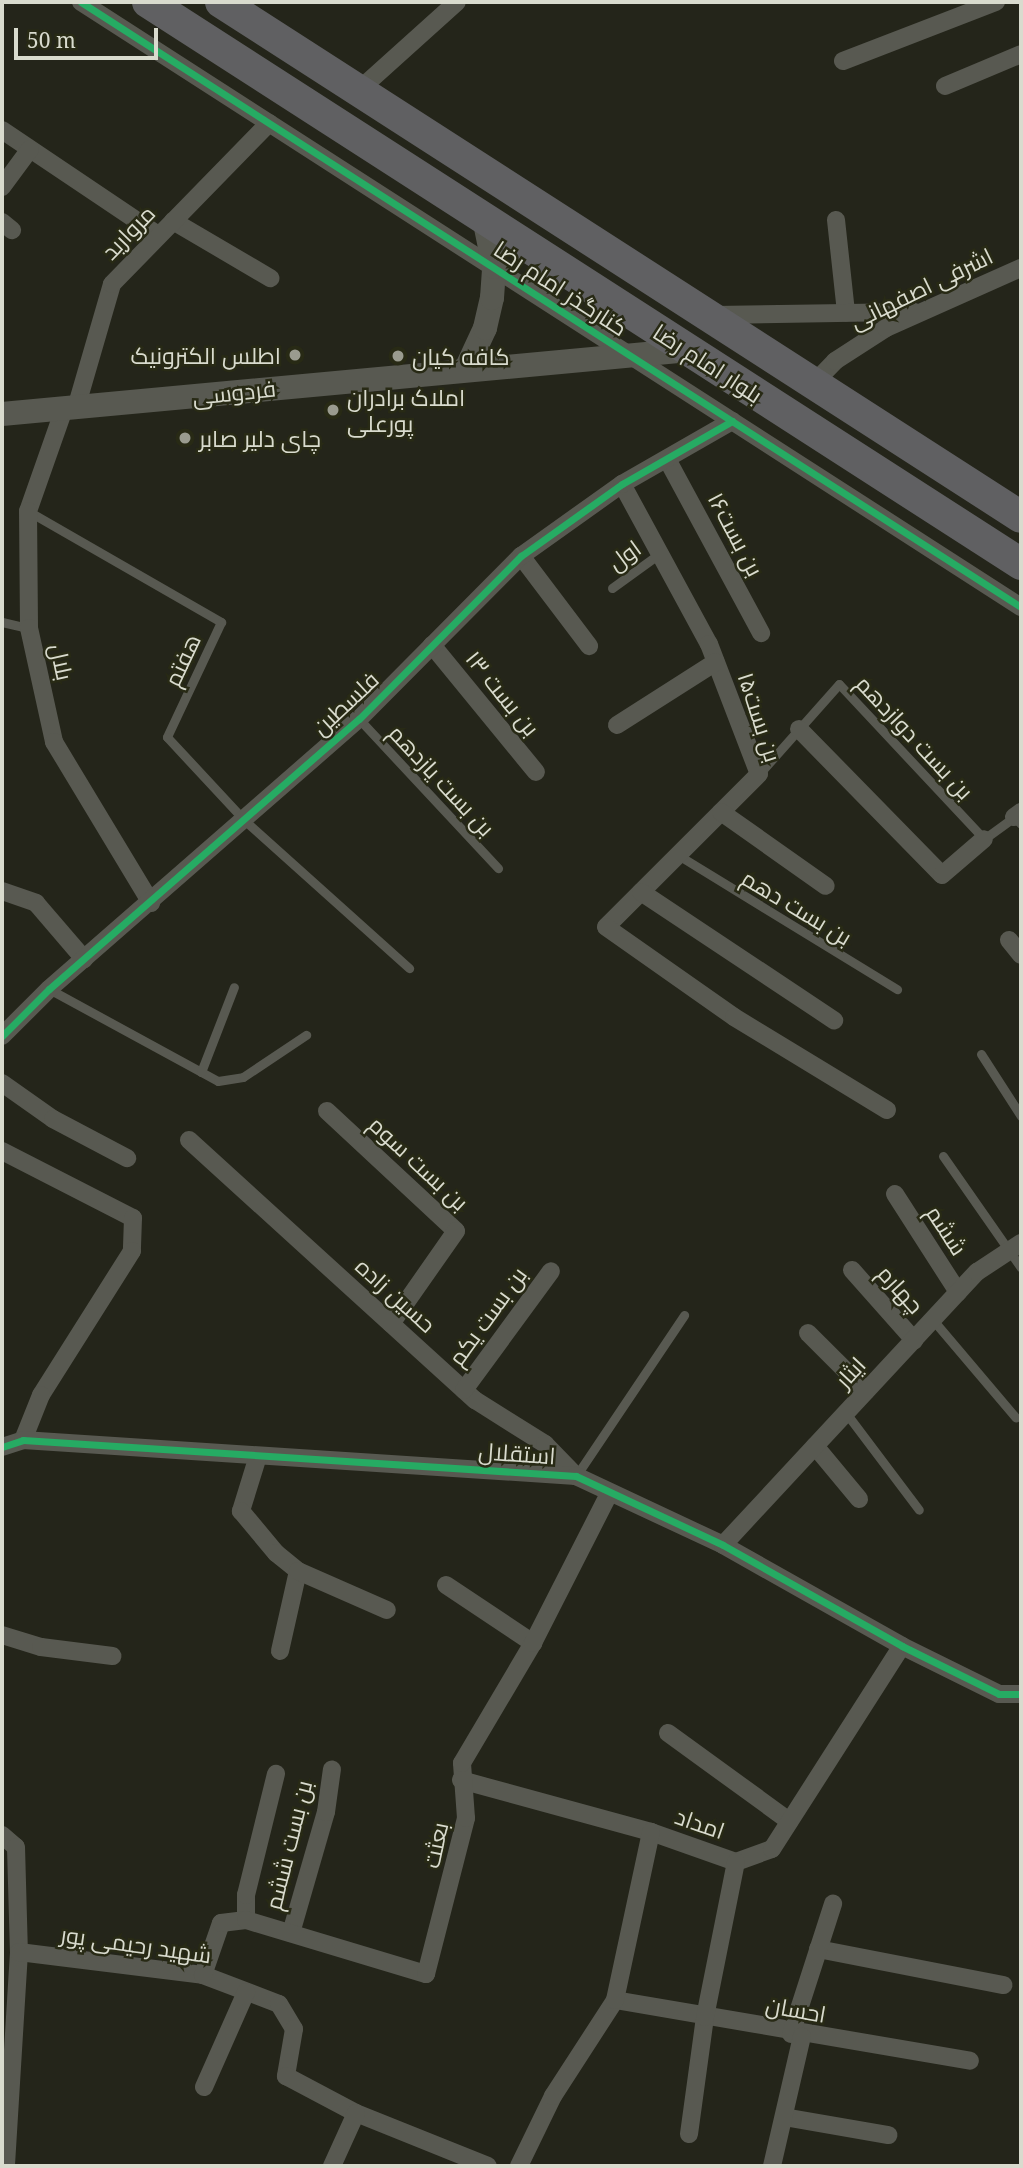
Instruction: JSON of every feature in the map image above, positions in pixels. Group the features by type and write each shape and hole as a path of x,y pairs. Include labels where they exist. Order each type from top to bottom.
{"highway":[{"name":"بلوار امام رضا","path":"148,2 1021,564"},
{"name":"بلوار امام رضا","path":"221,2 1021,517"}],"main road":[{"path":"466,369 485,328 494,267 484,218"},
{"name":"فردوسی","path":"2,414 689,350"}],"street":[{"name":"کنارگذر امام رضا","path":"81,2 1021,607"},
{"path":"358,91 457,2"},
{"path":"844,61 996,2"},
{"path":"945,86 1021,54"},
{"name":"مروارید","path":"70,408 112,285 269,123"},
{"path":"2,130 159,235"},
{"path":"2,187 30,149"},
{"path":"836,220 846,312"},
{"path":"173,221 270,278"},
{"name":"اشرفی اصفهانی","path":"813,384 858,344 921,312 1021,268"},
{"path":"710,315 921,312"},
{"name":"بلال","path":"70,408 28,511 29,628 54,742 151,903"},
{"name":"فلسطین","path":"2,1036 7,1018 49,989 151,903 359,719 521,556 622,485 732,421"},
{"name":"بن بست۱۶","path":"667,458 761,633"},
{"name":"بن بست۱۵","path":"622,485 716,662 759,774 606,927 734,1017 887,1110"},
{"path":"521,556 589,646"},
{"name":"بن بست ۱۳","path":"432,645 536,772"},
{"path":"617,725 716,662"},
{"path":"799,729 942,876 984,839"},
{"path":"720,812 826,886"},
{"path":"2,891 36,903 84,959"},
{"path":"641,892 834,1020"},
{"path":"1009,940 1021,955"},
{"path":"2,1083 53,1119 127,1158"},
{"name":"بن بست سوم","path":"327,1111 456,1230 391,1324"},
{"name":"حسین زاده","path":"190,1140 464,1390 545,1444 576,1476"},
{"path":"2,1151 133,1218 132,1251 41,1395 23,1440"},
{"name":"ششم","path":"895,1194 958,1292"},
{"name":"ایثار","path":"723,1545 977,1272 1015,1247"},
{"name":"چهارم","path":"852,1270 914,1340"},
{"name":"بن بست یکم","path":"464,1390 551,1271"},
{"path":"808,1333 866,1391"},
{"name":"استقلال","path":"2,1447 23,1440 576,1476 723,1545 902,1646 999,1694 1021,1694"},
{"path":"815,1446 859,1499"},
{"path":"258,1456 241,1511 276,1553 298,1571 387,1610"},
{"name":"بعثت","path":"246,1920 426,1974 466,1818 461,1780 462,1763 533,1643 610,1492"},
{"path":"280,1651 298,1571"},
{"path":"446,1585 533,1643"},
{"path":"2,1635 41,1647 112,1656"},
{"name":"امداد","path":"461,1780 651,1832 736,1862 772,1849 902,1646"},
{"path":"668,1733 789,1821"},
{"name":"بن بست ششم","path":"291,1933 326,1812 332,1769"},
{"path":"203,1975 222,1923 246,1920 246,1895 275,1774"},
{"path":"519,2166 553,2096 615,2000 651,1832"},
{"path":"2,1835 16,1847 19,1952 6,2166"},
{"path":"689,2134 705,2017 736,1862"},
{"path":"772,2166 784,2118 797,2035 818,1949 833,1904"},
{"path":"818,1949 1004,1985"},
{"name":"شهید رحیمی پور","path":"19,1952 203,1975 279,2004 294,2029 286,2077 356,2113 488,2166"},
{"path":"204,2088 246,1992"},
{"name":"احسان","path":"615,2000 797,2035 970,2061"},
{"path":"332,2166 356,2113"},
{"path":"784,2118 888,2135"}],"lane":[{"name":"هفتم","path":"28,511 221,622 167,737 244,820"},
{"name":"اول","path":"612,588 659,554"},
{"path":"2,622 29,628"},
{"name":"بن بست دوازدهم","path":"759,774 839,684 984,839"},
{"name":"بن بست یازدهم","path":"359,719 498,869"},
{"path":"984,839 1019,817"},
{"path":"244,820 409,968"},
{"name":"بن بست دهم","path":"678,855 897,989"},
{"path":"201,1072 234,987"},
{"path":"49,989 218,1081 243,1077 306,1035"},
{"path":"981,1054 1021,1116"},
{"path":"943,1156 1015,1247 1021,1268"},
{"path":"576,1476 684,1314"},
{"path":"933,1320 1016,1418"},
{"path":"846,1413 919,1510"}],"cycle path":[{"path":"81,2 1021,607"},
{"path":"2,1036 49,989 359,719 521,556 622,484 732,421"},
{"path":"2,1447 23,1440 576,1476 723,1545 902,1646 999,1694 1021,1694"}],"place":[{"name":"اطلس الکترونیک","path":"295,355"},
{"name":"کافه کیان","path":"398,356"},
{"name":"املاک برادران پورعلی","path":"333,410"},
{"name":"چای دلیر صابر","path":"185,438"}]}
